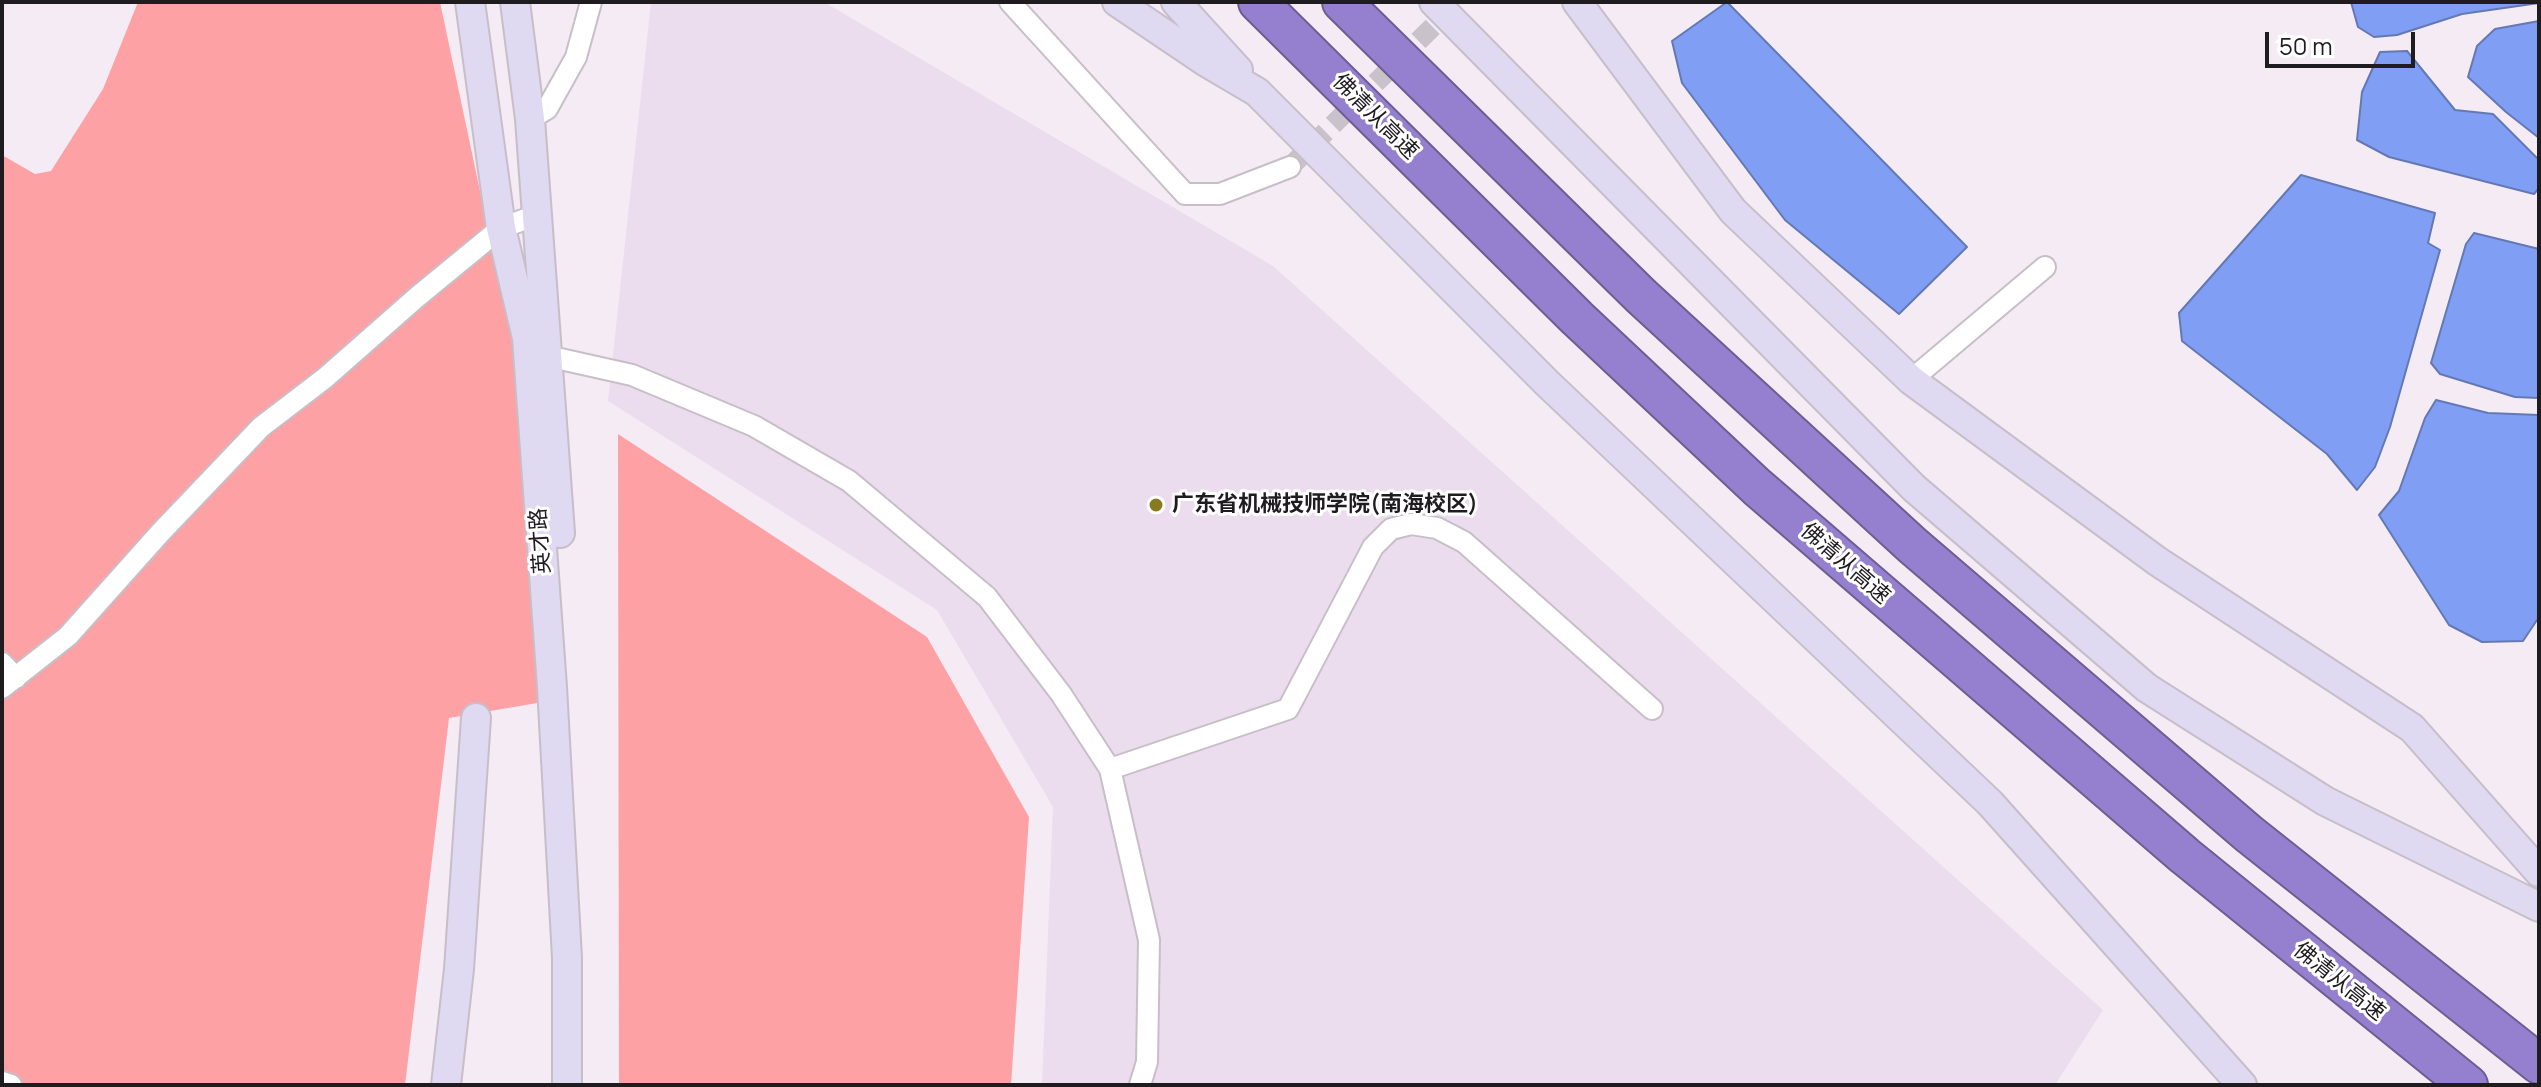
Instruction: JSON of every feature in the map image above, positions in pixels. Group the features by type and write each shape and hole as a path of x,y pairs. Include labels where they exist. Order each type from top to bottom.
{"highway":[{"name":"佛清从高速","path":"1258,2 1566,307 1757,487 2185,856 2468,1085"},
{"path":"1342,2 1641,296 1912,545 2249,834 2538,1063"},
{"path":"1376,2 1488,147"}],"main road":[{"name":"英才路","path":"470,2 501,228 527,338 551,672 566,942 567,1085"},
{"name":"英才路","path":"515,2 530,119 557,485 579,934 578,1085"},
{"path":"1117,2 1257,92"},
{"path":"1176,2 1257,92 1547,383 1990,803 2242,1085"},
{"path":"1577,2 1733,211 1911,380 2157,561 2412,728 2539,872"},
{"path":"1449,4 1914,488 2147,688 2325,801 2539,907"},
{"path":"446,1085 459,969 476,718"}],"street":[{"path":"530,119 547,109 576,57 591,2"},
{"path":"1010,2 1185,194 1220,194 1290,167"},
{"path":"7,676 68,636 261,427 325,378 501,228 537,215"},
{"path":"1911,380 2045,267"},
{"path":"547,356 632,375 754,426 849,481 987,597 1061,694 1110,769 1149,940 1147,1062 1140,1085"},
{"path":"1110,769 1288,709 1373,547 1391,529 1411,524 1437,528 1464,542 1652,709"},
{"path":"2,1082 11,1085"}],"shaded area":[{"path":"138,2 440,2 518,358 543,702 449,718 405,1085 2,1085 2,155 35,174 51,171 103,89"},
{"name":"广东省机械技师学院(南海校区)","path":"651,2 824,2 1273,266 2103,1010 2055,1085 1042,1085 1053,807 937,610 608,401"},
{"path":"618,434 927,637 1029,817 1011,1085 619,1085"}],"water":[{"path":"1727,2 1967,247 1899,314 1785,220 1682,83 1672,41"},
{"path":"2351,2 2539,3 2462,14 2397,35 2374,37 2358,27"},
{"path":"2539,21 2539,138 2468,77 2477,46 2495,29"},
{"path":"2407,51 2455,110 2493,114 2539,160 2539,188 2534,194 2389,157 2357,140 2362,92 2380,52"},
{"path":"2301,175 2435,213 2428,243 2440,250 2390,427 2375,467 2357,490 2327,454 2182,341 2179,313"},
{"path":"2474,233 2539,249 2539,398 2515,397 2440,374 2431,363 2466,244"},
{"path":"2436,400 2488,413 2539,415 2539,617 2523,641 2482,642 2449,625 2379,515 2399,491 2425,418"}],"tunnel":[{"path":"1290,167 1453,7"}],"place":[{"name":"广东省机械技师学院(南海校区)","path":"1156,505"}]}
